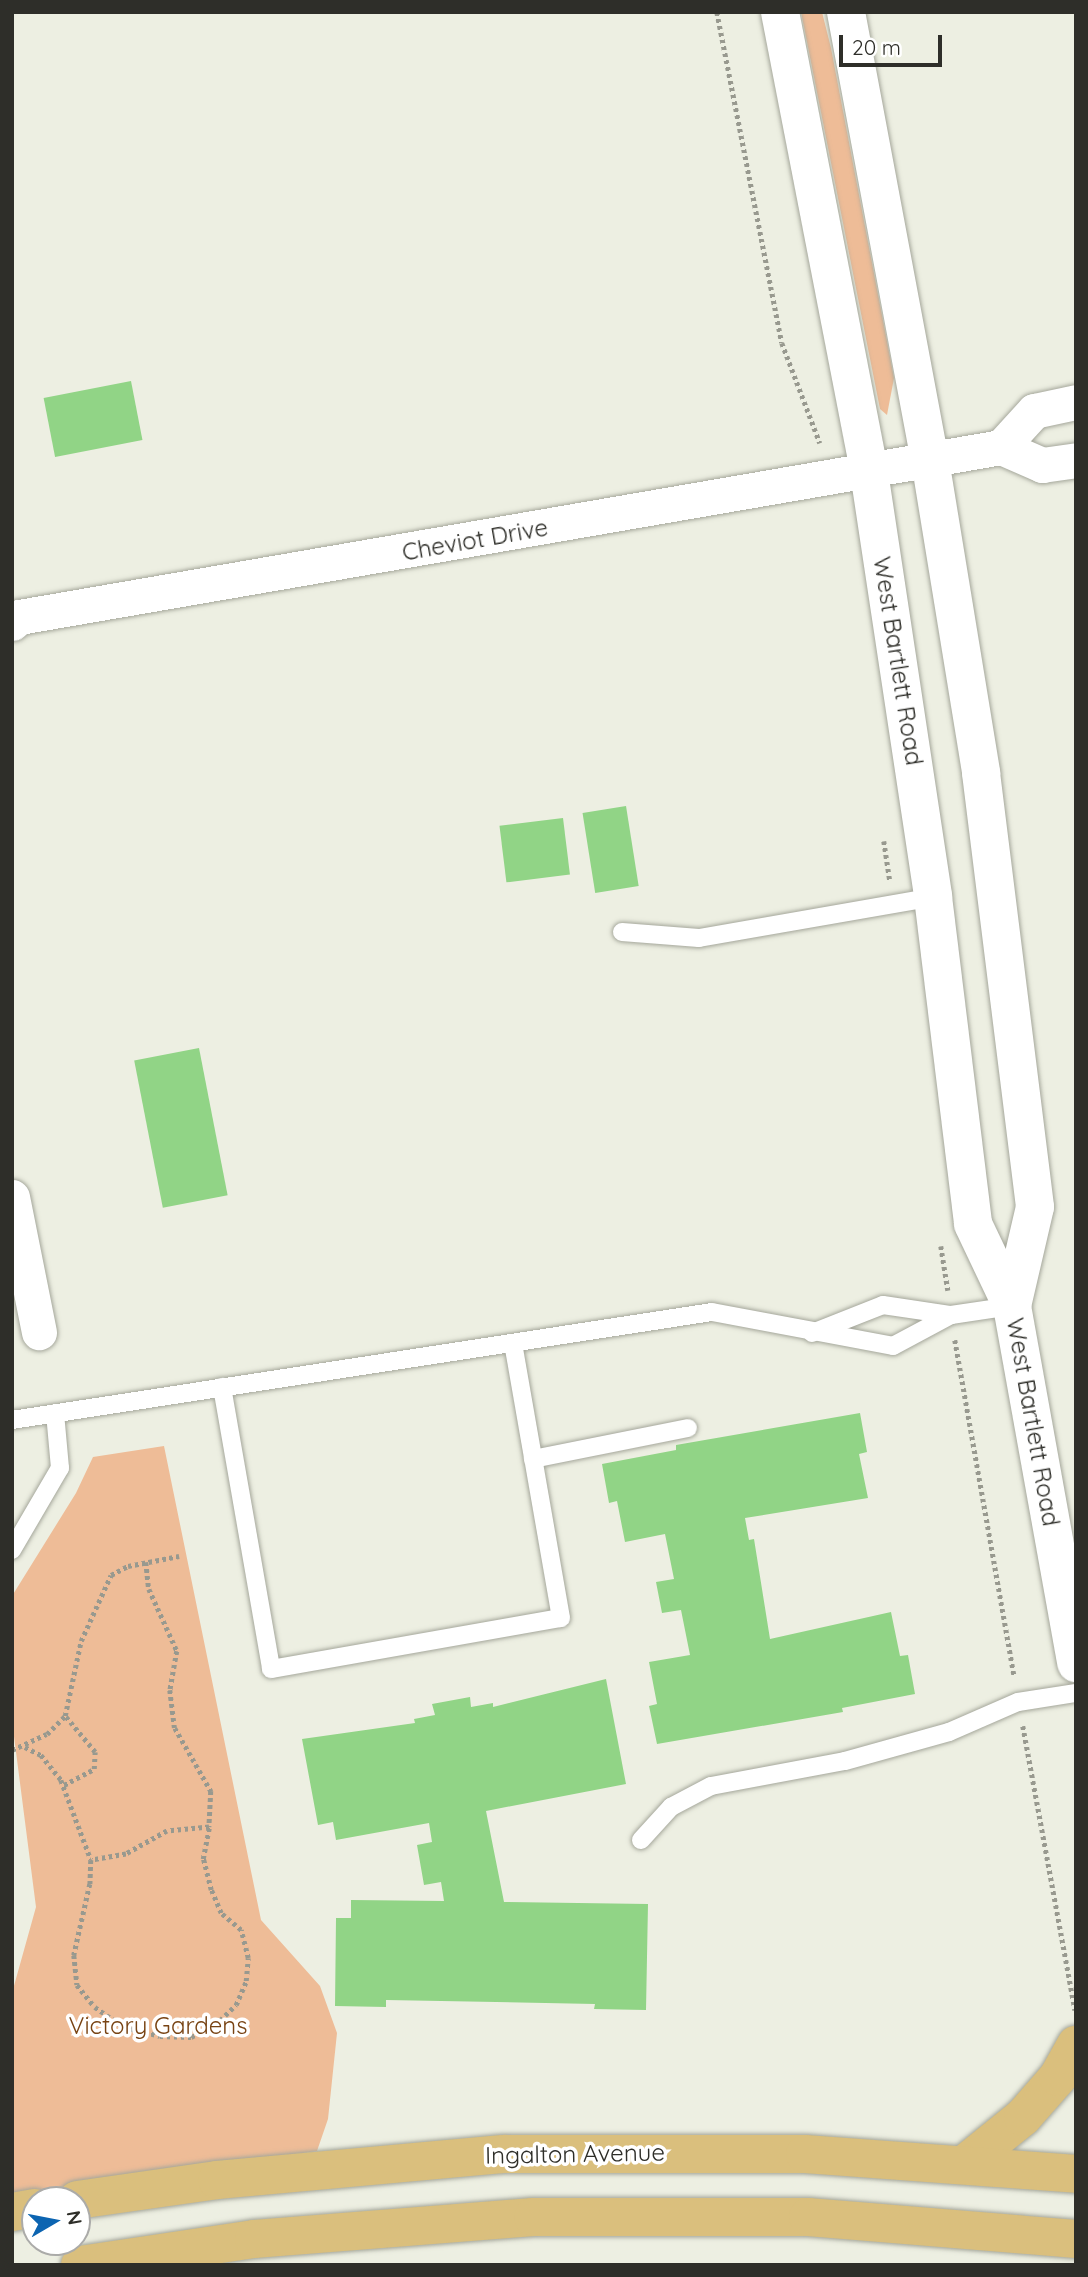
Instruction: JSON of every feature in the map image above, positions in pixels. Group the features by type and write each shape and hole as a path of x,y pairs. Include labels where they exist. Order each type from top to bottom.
{"main road":[{"path":"966,2163 1024,2117 1058,2077 1076,2046"},
{"name":"Ingalton Avenue","path":"91,2198 217,2180 505,2154 683,2151 966,2163 1076,2174"},
{"path":"80,2265 254,2239 533,2217 808,2217 1076,2239"}],"street":[{"name":"West Bartlett Road","path":"780,12 851,476 933,897 973,1224 1012,1306 1076,1663"},
{"name":"West Bartlett Road","path":"845,12 930,460 981,773 1035,1206 1012,1306"},
{"path":"1076,402 1034,411 1001,447 1042,465 1076,460"},
{"name":"Cheviot Drive","path":"16,620 851,476 1001,447"},
{"path":"12,1197 39,1332"}],"lane":[{"path":"622,932 699,938 933,897"},
{"path":"812,1333 883,1305 951,1315 1012,1306"},
{"path":"12,1420 712,1312 812,1333 893,1346 951,1315"},
{"path":"222,1387 271,1669 561,1618 513,1343"},
{"path":"12,1550 60,1468 55,1413"},
{"path":"533,1459 688,1428"},
{"path":"641,1840 671,1807 710,1786 845,1761 949,1732 1018,1702 1076,1693"}],"path":[{"path":"717,12 782,343 851,476"},
{"path":"883,835 893,904"},
{"path":"940,1233 951,1315 1018,1702 1076,2013"},
{"path":"12,1750 25,1747 65,1716 81,1641 111,1575 146,1562 179,1556"},
{"path":"25,1747 41,1755 64,1785 91,1860 90,1884 74,1955 77,1985 95,2007 124,2027 160,2036 191,2036 215,2025 236,2005 246,1981 248,1958 241,1930 221,1913 211,1890 203,1859 209,1827 211,1791 175,1728 170,1690 177,1651 149,1589 146,1562"},
{"path":"64,1785 94,1769 95,1752 65,1716"},
{"path":"91,1860 126,1854 167,1831 209,1827"}],"green space":[{"path":"801,12 822,12 831,48 894,378 887,415 880,409"},
{"name":"Victory Gardens","path":"164,1446 261,1920 320,1986 337,2033 328,2119 317,2151 69,2186 21,2186 21,2193 12,2194 12,1993 36,1907 12,1721 12,1596 76,1493 93,1457"}],"building":[{"path":"131,381 142,440 55,457 44,398"},
{"path":"626,806 639,886 595,893 583,813"},
{"path":"563,818 570,875 506,882 499,826"},
{"path":"199,1048 228,1195 163,1208 134,1061"},
{"path":"860,1413 867,1452 859,1454 868,1498 745,1518 749,1540 754,1539 770,1639 891,1612 900,1656 908,1655 915,1694 842,1708 843,1712 657,1744 649,1706 657,1704 649,1662 690,1655 681,1610 662,1613 656,1582 674,1579 665,1534 625,1542 617,1501 609,1503 602,1464 676,1450 676,1445"},
{"path":"606,1679 626,1784 486,1811 504,1902 648,1904 646,2010 594,2009 595,2004 386,2000 386,2007 335,2006 336,1918 351,1918 351,1900 444,1901 441,1882 424,1885 417,1845 432,1842 429,1823 336,1840 333,1822 318,1825 302,1739 415,1723 414,1719 435,1715 432,1704 470,1697 471,1707 493,1703 493,1707"}]}
